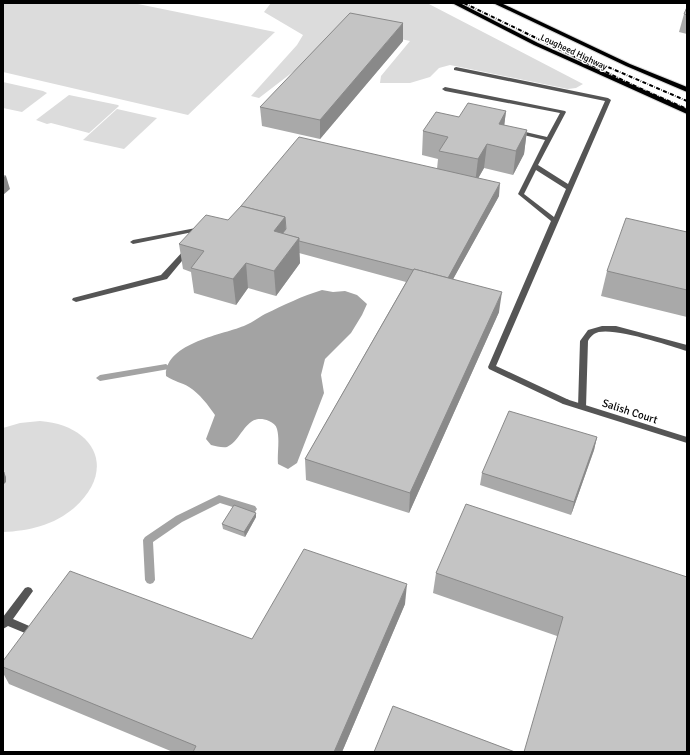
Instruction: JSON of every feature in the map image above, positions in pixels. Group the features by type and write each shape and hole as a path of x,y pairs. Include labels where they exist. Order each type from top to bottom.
{"main road":[{"name":"Lougheed Highway","path":"455,3 536,44 687,112"},
{"name":"Lougheed Highway","path":"496,3 628,65 687,90"}],"street":[{"path":"445,89 563,112 521,194 555,221 608,100 456,69"},
{"path":"511,131 549,139"},
{"path":"535,166 569,188"},
{"name":"Salish Court","path":"555,221 492,368 566,402 687,440"},
{"path":"76,300 164,277 206,228 133,242"},
{"path":"582,407 584,341 591,332 602,329 616,329 687,348"},
{"path":"28,591 5,623 44,636"}],"shaded area":[{"path":"3,3 133,3 275,32 188,115 3,72"},
{"path":"271,3 427,3 583,84 576,88 568,89 450,65 439,68 430,77 410,83 380,83 381,76 410,41 350,28 259,98 251,96 297,45 303,35 264,12"},
{"path":"3,82 47,93 22,112 3,108"},
{"path":"69,95 119,106 89,133 51,123 47,124 36,120"},
{"path":"117,109 157,118 124,149 83,140"},
{"path":"322,290 333,292 345,291 357,295 367,304 351,333 325,359 321,375 324,393 297,463 288,469 278,464 277,428 269,421 261,419 250,423 237,439 227,447 211,445 206,439 215,415 197,393 186,385 166,376 168,364 175,355 197,342 246,325 286,304"},
{"path":"40,421 59,424 74,431 86,440 94,451 97,464 95,479 87,493 74,508 58,519 41,526 3,532 3,428 20,423"}],"building":[{"path":"687,7 687,15 684,14"},
{"path":"350,13 403,23 320,120 260,107"},
{"path":"468,103 506,111 499,124 527,130 516,151 487,144 478,159 439,151 448,137 423,131 436,112 459,117"},
{"path":"299,137 500,183 448,278 413,270 299,241 299,238 282,234 286,229 285,217 241,206"},
{"path":"241,206 285,217 274,231 299,238 274,271 246,263 233,279 191,268 204,251 179,244 206,215 228,220"},
{"path":"626,218 687,232 687,290 607,271"},
{"path":"414,269 502,292 410,493 305,459"},
{"path":"509,411 597,437 574,502 482,473"},
{"path":"466,504 687,577 687,752 524,752 563,617 436,573"},
{"path":"234,505 256,513 244,532 222,524"},
{"path":"304,549 407,584 334,752 193,752 196,746 3,667 3,661 70,571 252,639"},
{"path":"393,706 515,752 374,752"}],"waterway":[{"path":"100,378 166,367"},
{"path":"150,580 148,540 179,519 219,499 252,509"}],"railway":[{"path":"464,3 639,88 687,109"},
{"path":"608,67 687,101"}]}
